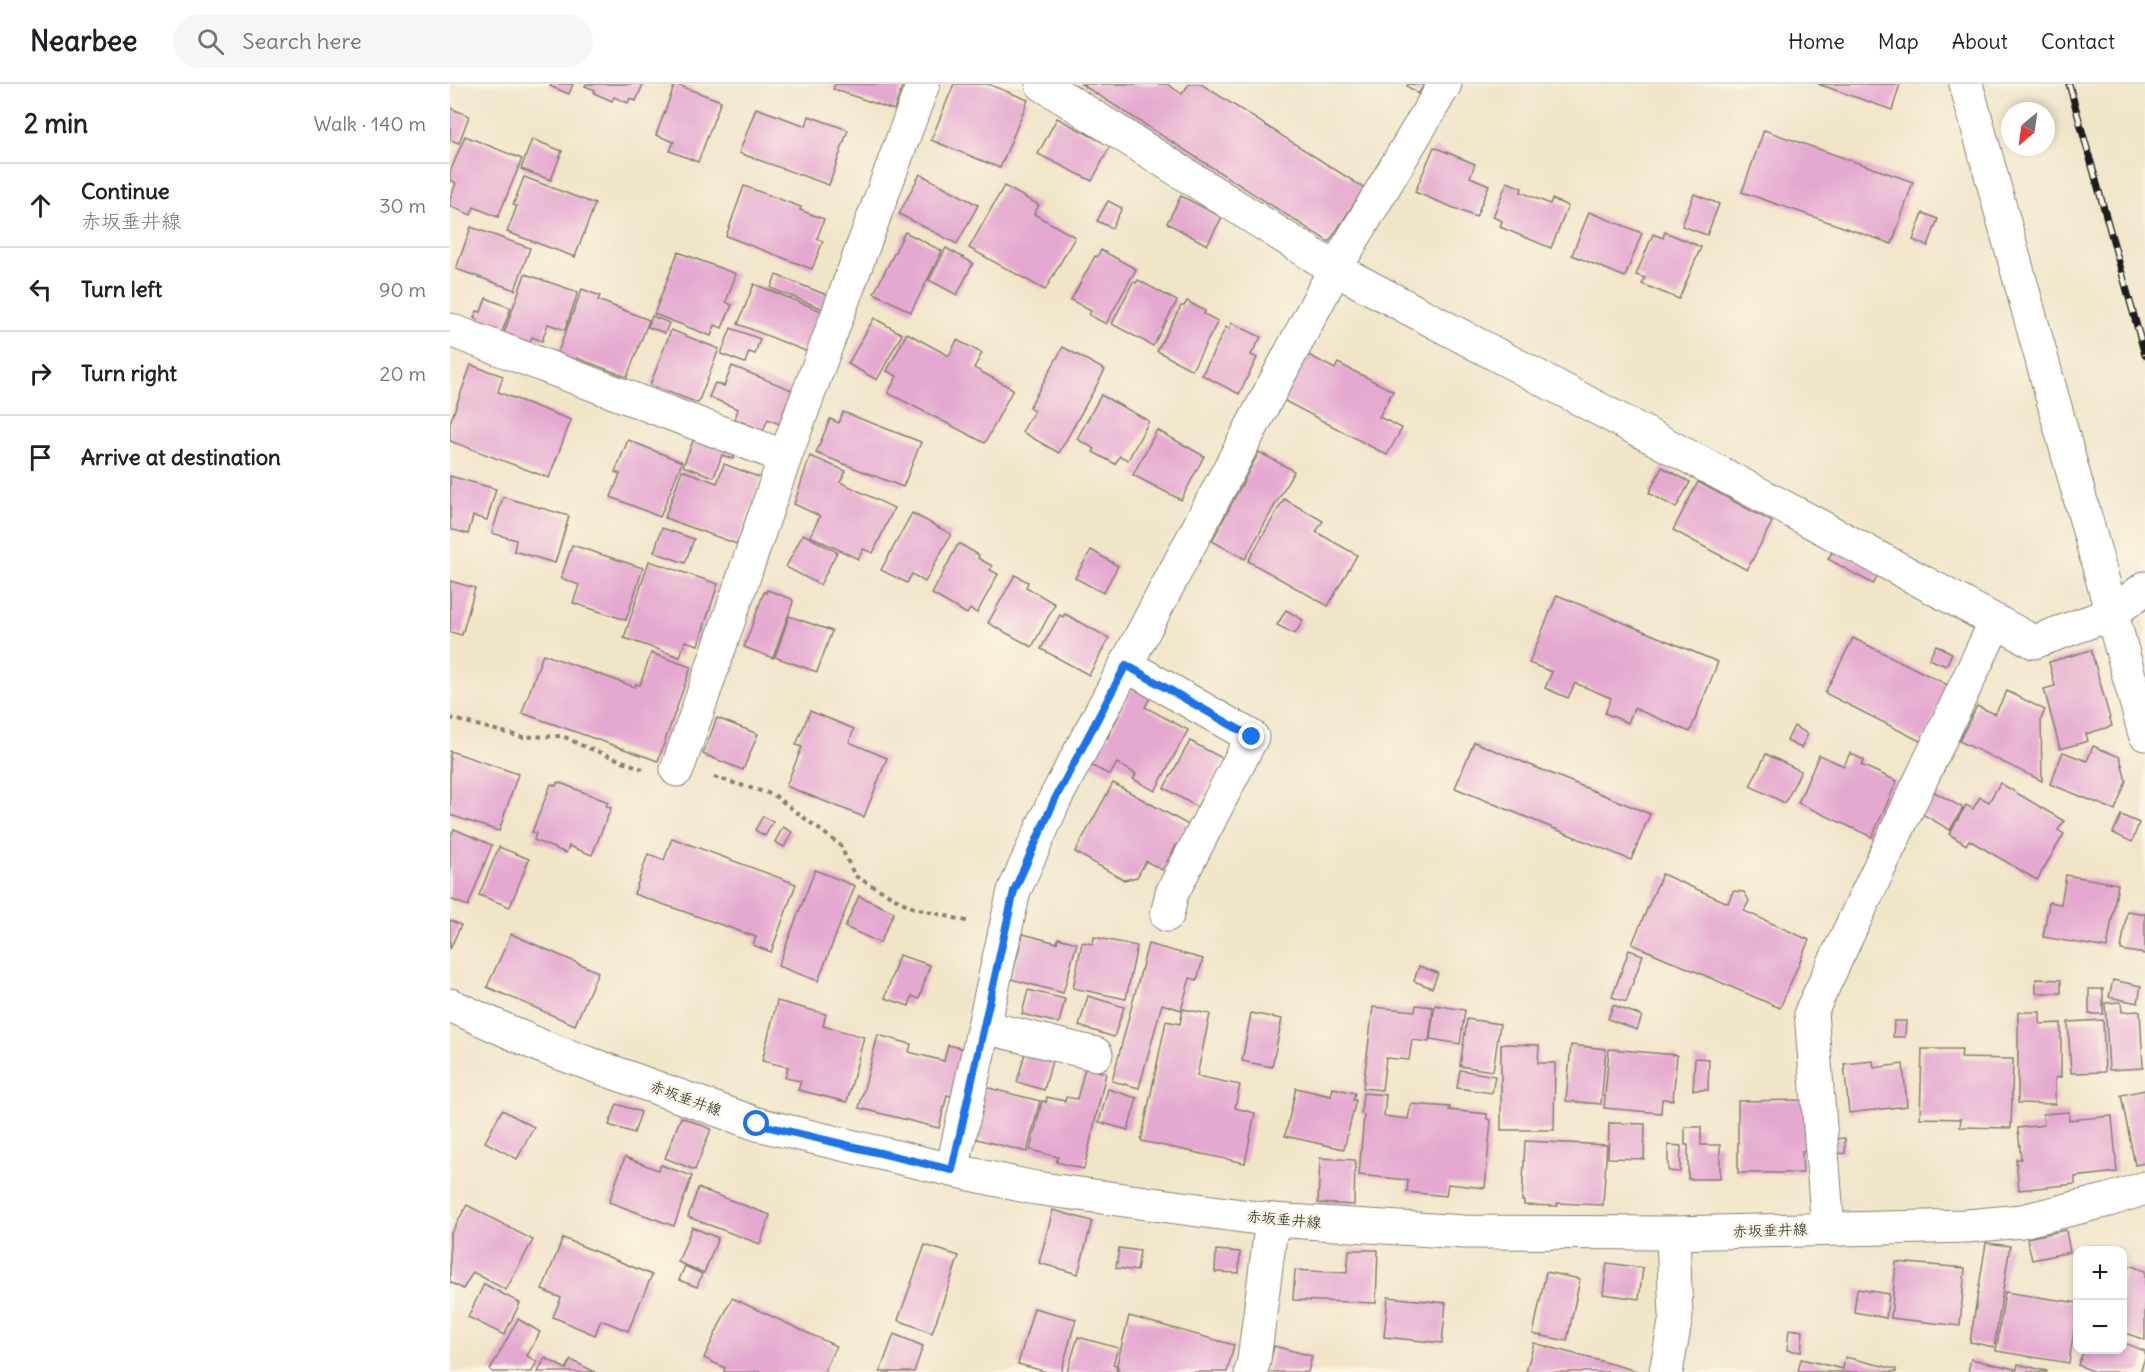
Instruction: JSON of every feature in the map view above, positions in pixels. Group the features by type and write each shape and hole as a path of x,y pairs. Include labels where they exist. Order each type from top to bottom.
{"street":[{"path":"677,770 784,457 923,84"},
{"path":"1042,84 1335,269 1802,516 2034,642 2111,614 2145,588"},
{"path":"952,1170 1014,891 1055,799 1335,269 1444,84"},
{"path":"1966,84 2145,734"},
{"path":"450,330 784,457"},
{"path":"1828,1229 1811,1012 1996,621"},
{"path":"1126,665 1252,737 1172,893 1167,915"},
{"name":"赤坂垂井線","path":"450,1005 543,1047 757,1124 1035,1188 1272,1220 1464,1232 1673,1233 1967,1226 2022,1221 2109,1200 2145,1188"},
{"path":"984,1027 1096,1054"},
{"path":"1251,1372 1272,1220"},
{"path":"1666,1372 1676,1317 1673,1233"}],"path":[{"path":"450,718 522,737 563,736 658,775 677,770 721,779 774,795 840,845 855,876 911,907 1005,932"}],"building":[{"path":"551,84 573,84 569,94 550,86"},
{"path":"586,84 643,84 636,101 630,98 628,103 614,97 612,101 594,93 595,90 585,86"},
{"path":"675,84 721,101 698,162 670,151 674,142 656,135"},
{"path":"835,84 903,84 894,110 833,89"},
{"path":"954,84 988,84 1028,100 1000,168 931,140"},
{"path":"1081,84 1167,84 1182,94 1189,84 1201,84 1364,188 1329,242"},
{"path":"1408,84 1425,84 1418,94 1407,86"},
{"path":"1818,84 1900,84 1892,110"},
{"path":"450,108 469,116 459,143 450,140"},
{"path":"756,108 806,126 809,116 848,130 829,185 739,153"},
{"path":"1057,118 1110,146 1092,181 1038,154"},
{"path":"1764,130 1913,182 1892,244 1742,192"},
{"path":"465,136 522,159 498,217 474,207 471,215 450,206 456,183 450,180 450,172"},
{"path":"532,139 562,151 551,180 521,169"},
{"path":"1434,147 1475,164 1470,177 1489,185 1476,217 1415,192"},
{"path":"920,174 978,205 957,244 899,214"},
{"path":"524,177 595,204 575,257 507,232 517,206 513,205"},
{"path":"1507,182 1522,188 1521,192 1550,204 1552,199 1568,206 1551,248 1500,227 1502,221 1493,217"},
{"path":"744,186 801,207 800,210 824,219 817,239 823,241 812,269 726,236"},
{"path":"1004,186 1039,205 1034,214 1075,237 1045,290 969,248"},
{"path":"1694,194 1719,204 1707,235 1682,226"},
{"path":"1181,196 1222,217 1207,245 1167,223"},
{"path":"1108,201 1122,208 1112,228 1097,221"},
{"path":"1589,212 1642,233 1625,277 1572,255"},
{"path":"1923,213 1938,219 1928,246 1913,240"},
{"path":"471,227 530,248 515,290 456,269"},
{"path":"905,232 942,251 911,312 874,293"},
{"path":"1665,232 1701,247 1679,299 1642,284 1645,278 1636,275 1653,234 1663,238"},
{"path":"946,248 973,263 957,295 929,280"},
{"path":"1101,250 1136,269 1106,324 1089,315 1091,311 1071,300 1095,256 1097,257"},
{"path":"678,252 736,274 726,302 732,305 722,328 715,325 711,336 654,314"},
{"path":"525,274 578,292 565,330 548,324 542,341 532,337 530,343 504,333"},
{"path":"776,275 832,297 826,310 771,288"},
{"path":"1138,280 1177,301 1153,346 1112,324 1133,282 1136,283"},
{"path":"754,284 824,312 808,352 738,324"},
{"path":"582,289 600,296 598,300 649,320 627,377 577,358 575,364 556,357"},
{"path":"486,298 511,308 500,337 476,328 478,320 474,318 477,311 481,312"},
{"path":"1187,301 1218,321 1192,370 1157,351 1181,306 1184,306"},
{"path":"652,316 669,323 665,333 648,327"},
{"path":"874,318 902,334 877,380 848,364"},
{"path":"1232,323 1261,337 1251,355 1257,358 1239,394 1202,375 1226,327 1229,329"},
{"path":"731,328 760,339 755,354 749,352 745,363 721,354"},
{"path":"671,330 719,349 698,403 650,385"},
{"path":"907,333 949,356 957,340 982,353 974,368 1013,389 985,443 888,393 897,376 887,371"},
{"path":"1063,347 1105,370 1059,453 1022,432 1034,411 1029,408"},
{"path":"1305,353 1335,369 1338,363 1393,391 1379,417 1402,428 1387,455 1281,399"},
{"path":"471,365 503,376 498,392 571,420 549,478 450,441 450,423"},
{"path":"732,366 792,390 779,424 768,419 763,431 735,419 738,409 709,397 715,383 724,386"},
{"path":"1101,395 1149,421 1128,460 1120,456 1115,464 1093,452 1095,449 1077,439"},
{"path":"843,412 921,442 903,487 816,453 830,419 839,423"},
{"path":"1157,430 1204,456 1181,500 1133,475"},
{"path":"695,436 736,452 733,459 722,455 714,477 683,466"},
{"path":"628,440 682,462 660,517 611,497 620,474 615,472"},
{"path":"1259,452 1294,471 1245,559 1212,541"},
{"path":"810,456 846,471 840,482 894,508 873,553 863,549 858,559 810,536 820,516 794,504"},
{"path":"724,464 761,478 737,544 665,518 682,470 717,483"},
{"path":"1662,467 1690,482 1676,508 1649,493"},
{"path":"450,476 496,489 487,520 473,516 468,534 450,529"},
{"path":"1698,482 1772,522 1747,570 1673,530"},
{"path":"503,497 569,516 555,563 514,551 516,540 492,533"},
{"path":"1284,499 1323,521 1316,532 1357,555 1328,606 1248,561"},
{"path":"912,513 951,534 925,582 912,574 907,583 881,570"},
{"path":"662,528 694,539 685,563 654,552"},
{"path":"803,534 837,552 820,585 786,567"},
{"path":"960,544 979,555 978,558 992,566 990,570 998,574 977,613 970,609 967,614 932,594"},
{"path":"572,545 643,568 626,620 573,603 579,585 561,578"},
{"path":"1834,549 1879,573 1873,584 1828,559"},
{"path":"1091,550 1118,566 1103,593 1075,578"},
{"path":"649,561 718,584 698,645 685,641 680,657 624,638"},
{"path":"1015,575 1028,582 1026,587 1055,604 1032,647 988,623"},
{"path":"450,581 475,588 462,635 450,632"},
{"path":"767,590 792,599 793,602 773,658 744,647 764,592 766,593"},
{"path":"1557,595 1718,662 1690,732 1634,708 1628,723 1605,713 1611,698 1575,683 1568,698 1545,688 1552,672 1529,663"},
{"path":"1286,610 1303,620 1295,634 1277,625"},
{"path":"1065,614 1109,638 1089,675 1041,649 1060,615 1063,617"},
{"path":"789,616 832,631 817,672 775,657"},
{"path":"1853,638 1950,686 1922,742 1825,693"},
{"path":"1936,645 1952,653 1946,666 1929,659"},
{"path":"2091,650 2112,726 2086,734 2088,741 2060,749 2044,689 2055,686 2049,662"},
{"path":"651,653 691,667 658,761 522,713 543,654 635,687 636,684 640,685"},
{"path":"1132,688 1150,698 1145,707 1188,730 1155,791 1133,779 1136,774 1117,763 1110,775 1084,762 1099,735 1107,739"},
{"path":"2007,691 2045,710 2041,719 2042,781 1959,741 1977,706 1995,714"},
{"path":"810,711 854,729 849,742 887,758 864,817 786,786 802,747 796,745"},
{"path":"717,718 758,734 743,770 703,754"},
{"path":"1794,726 1808,734 1801,748 1787,741"},
{"path":"1190,741 1224,759 1197,807 1164,788"},
{"path":"1474,742 1650,814 1631,860 1455,788"},
{"path":"2093,746 2120,757 2126,781 2115,810 2050,784 2063,752 2087,761"},
{"path":"450,751 518,774 499,831 450,815"},
{"path":"1850,753 1864,760 1861,765 1897,781 1872,837 1798,803 1819,755 1844,766"},
{"path":"1766,754 1801,771 1785,803 1750,786"},
{"path":"558,782 608,802 606,806 611,808 592,855 569,846 566,853 534,840 536,833 532,832 551,784 556,786"},
{"path":"1113,783 1194,828 1183,847 1177,844 1162,870 1146,861 1137,877 1124,880 1075,852"},
{"path":"2000,783 2064,821 2058,830 2064,834 2037,880 1969,840 1966,845 1949,834 1966,805 1973,809 1980,797 1989,802"},
{"path":"1931,790 1963,808 1950,830 1919,812"},
{"path":"2121,815 2139,823 2132,842 2113,833"},
{"path":"763,816 773,822 765,836 755,830"},
{"path":"783,827 792,832 784,847 775,842"},
{"path":"454,829 492,845 468,906 450,899 450,839"},
{"path":"672,838 796,884 771,952 753,945 756,937 634,894 648,854 664,860"},
{"path":"499,847 529,859 510,907 479,895"},
{"path":"815,870 855,886 818,981 778,966"},
{"path":"1662,874 1728,903 1733,891 1744,892 1749,901 1744,911 1809,940 1780,1008 1632,944"},
{"path":"2066,875 2118,884 2107,948 2043,937 2049,902 2061,904"},
{"path":"859,896 894,912 880,943 845,927"},
{"path":"2127,911 2145,914 2145,954 2121,950"},
{"path":"450,920 461,925 450,949"},
{"path":"511,934 598,972 575,1025 487,987"},
{"path":"1023,934 1057,943 1058,938 1077,943 1063,993 1011,979"},
{"path":"1094,937 1137,946 1126,999 1073,988 1082,942 1093,944"},
{"path":"1148,944 1203,959 1197,980 1190,978 1181,1010 1162,1004 1139,1088 1112,1081"},
{"path":"1629,950 1643,955 1626,1002 1612,997"},
{"path":"899,955 930,965 919,999 912,996 909,1006 885,998"},
{"path":"1419,966 1438,973 1432,988 1414,981"},
{"path":"2036,979 2061,980 2061,993 2036,993"},
{"path":"2113,980 2141,986 2138,1003 2109,997"},
{"path":"2089,989 2103,989 2103,1014 2089,1014"},
{"path":"1028,990 1065,999 1059,1023 1022,1014"},
{"path":"1088,996 1124,1007 1114,1037 1079,1026"},
{"path":"777,1001 826,1014 823,1026 864,1037 847,1102 798,1090 801,1081 785,1078 788,1067 762,1061"},
{"path":"2121,1002 2122,1012 2140,1011 2143,1068 2109,1070 2105,1003"},
{"path":"1416,1005 1433,1007 1429,1042 1412,1040 1409,1060 1386,1058 1382,1090 1363,1088 1373,1007 1415,1011"},
{"path":"1435,1005 1465,1010 1460,1044 1430,1039"},
{"path":"1613,1005 1642,1016 1637,1030 1608,1019"},
{"path":"1183,1009 1210,1014 1197,1076 1240,1085 1235,1108 1255,1113 1245,1163 1141,1141 1166,1021 1180,1024"},
{"path":"2018,1012 2040,1012 2040,1024 2061,1023 2061,1077 2055,1078 2055,1104 2018,1103"},
{"path":"1251,1013 1282,1019 1272,1067 1242,1061"},
{"path":"1467,1019 1500,1024 1493,1071 1460,1066"},
{"path":"2103,1020 2105,1072 2071,1073 2068,1022"},
{"path":"1894,1021 1906,1021 1905,1037 1893,1037"},
{"path":"878,1035 911,1044 909,1052 944,1061 948,1045 965,1049 954,1097 947,1095 939,1128 859,1108"},
{"path":"1501,1044 1539,1045 1538,1063 1555,1063 1554,1130 1501,1130"},
{"path":"1571,1045 1606,1049 1601,1104 1566,1101"},
{"path":"1609,1049 1677,1055 1673,1100 1662,1099 1661,1113 1604,1108"},
{"path":"1922,1049 1962,1049 1961,1058 2013,1059 2011,1128 1960,1127 1961,1119 1920,1118"},
{"path":"1025,1053 1052,1061 1044,1090 1017,1082"},
{"path":"1695,1058 1709,1059 1708,1090 1693,1090"},
{"path":"1873,1061 1874,1068 1903,1064 1907,1106 1849,1113 1844,1064"},
{"path":"1085,1068 1106,1073 1084,1169 1056,1162 1058,1157 1030,1150 1042,1101 1046,1102 1047,1097 1065,1101 1066,1097 1077,1099"},
{"path":"1460,1070 1495,1076 1492,1093 1457,1088"},
{"path":"985,1087 1040,1101 1027,1152 973,1138"},
{"path":"1296,1088 1331,1096 1333,1088 1355,1093 1353,1100 1356,1100 1344,1149 1285,1136"},
{"path":"1108,1089 1137,1098 1128,1130 1099,1122"},
{"path":"2145,1090 2145,1163 2135,1165 2121,1095"},
{"path":"1363,1093 1386,1095 1384,1116 1408,1119 1411,1104 1450,1107 1449,1110 1487,1114 1487,1119 1491,1120 1485,1188 1448,1184 1446,1196 1407,1192 1408,1180 1359,1175 1364,1115 1361,1114"},
{"path":"1807,1100 1807,1151 1802,1152 1803,1173 1738,1173 1738,1101"},
{"path":"617,1104 641,1112 634,1133 609,1125"},
{"path":"502,1110 534,1127 517,1159 485,1142"},
{"path":"2069,1112 2069,1120 2112,1116 2117,1172 2075,1177 2075,1184 2019,1190 2016,1159 2021,1159 2018,1128 2044,1125 2043,1114"},
{"path":"681,1117 711,1129 695,1170 665,1158"},
{"path":"1609,1123 1645,1124 1644,1159 1608,1158"},
{"path":"1685,1127 1701,1127 1701,1145 1720,1145 1720,1179 1688,1179 1688,1145 1685,1145"},
{"path":"1845,1138 1845,1153 1836,1154 1835,1139"},
{"path":"1525,1141 1607,1145 1603,1205 1557,1203 1558,1206 1524,1205 1522,1201"},
{"path":"1668,1145 1681,1146 1680,1172 1668,1171"},
{"path":"625,1157 658,1170 661,1165 692,1176 674,1226 609,1202"},
{"path":"1320,1158 1355,1160 1354,1205 1318,1203"},
{"path":"698,1188 770,1215 760,1244 688,1217"},
{"path":"467,1205 533,1240 506,1290 473,1272 463,1289 450,1282 450,1235"},
{"path":"1053,1210 1092,1221 1078,1274 1039,1263"},
{"path":"692,1227 718,1238 704,1273 678,1262"},
{"path":"2066,1230 2070,1252 2032,1260 2027,1238"},
{"path":"563,1238 652,1275 628,1331 601,1320 595,1335 553,1317 561,1298 542,1290"},
{"path":"1986,1243 2010,1246 1994,1347 1970,1342"},
{"path":"925,1245 959,1256 932,1333 898,1320"},
{"path":"1119,1248 1140,1251 1137,1271 1116,1268"},
{"path":"1216,1250 1240,1252 1239,1273 1215,1272"},
{"path":"1349,1250 1378,1250 1376,1303 1293,1300 1295,1270 1347,1273"},
{"path":"1896,1262 1965,1268 1960,1326 1891,1318"},
{"path":"1607,1263 1643,1268 1639,1299 1603,1294"},
{"path":"2129,1265 2145,1271 2145,1340 2127,1334 2127,1270"},
{"path":"685,1266 702,1274 697,1287 679,1280"},
{"path":"1546,1272 1580,1279 1567,1341 1533,1334"},
{"path":"484,1284 520,1303 504,1335 468,1317"},
{"path":"1857,1289 1889,1294 1886,1318 1854,1312"},
{"path":"2005,1292 2073,1302 2073,1336 2069,1363 1996,1351"},
{"path":"1388,1297 1446,1303 1442,1343 1384,1337"},
{"path":"732,1298 836,1346 824,1372 724,1372 725,1368 704,1358"},
{"path":"1034,1308 1076,1319 1061,1372 1047,1372 1018,1364"},
{"path":"1129,1316 1234,1345 1227,1372 1119,1372 1117,1364"},
{"path":"518,1319 540,1332 527,1356 537,1362 532,1372 493,1372 490,1370"},
{"path":"1789,1329 1803,1331 1801,1352 1787,1350"},
{"path":"894,1334 923,1346 914,1372 880,1372"},
{"path":"1078,1337 1118,1348 1113,1364 1116,1365 1117,1372 1067,1372"},
{"path":"1534,1343 1637,1371 1526,1372"},
{"path":"2127,1344 2145,1351 2140,1372 2095,1372 2078,1365 2082,1354 2127,1354"},
{"path":"1274,1346 1312,1356 1308,1372 1268,1372"},
{"path":"1845,1357 1896,1369 1896,1372 1798,1372 1801,1359 1843,1369"},
{"path":"545,1358 566,1369 571,1360 595,1372 538,1372"},
{"path":"1971,1359 2015,1369 2014,1372 1968,1372"},
{"path":"2018,1364 2047,1371 2047,1372 2016,1372"}],"railway":[{"path":"2069,84 2145,355"}],"route":[{"path":"757,1124 952,1170 1014,891 1055,799 1126,665 1252,737"}]}
